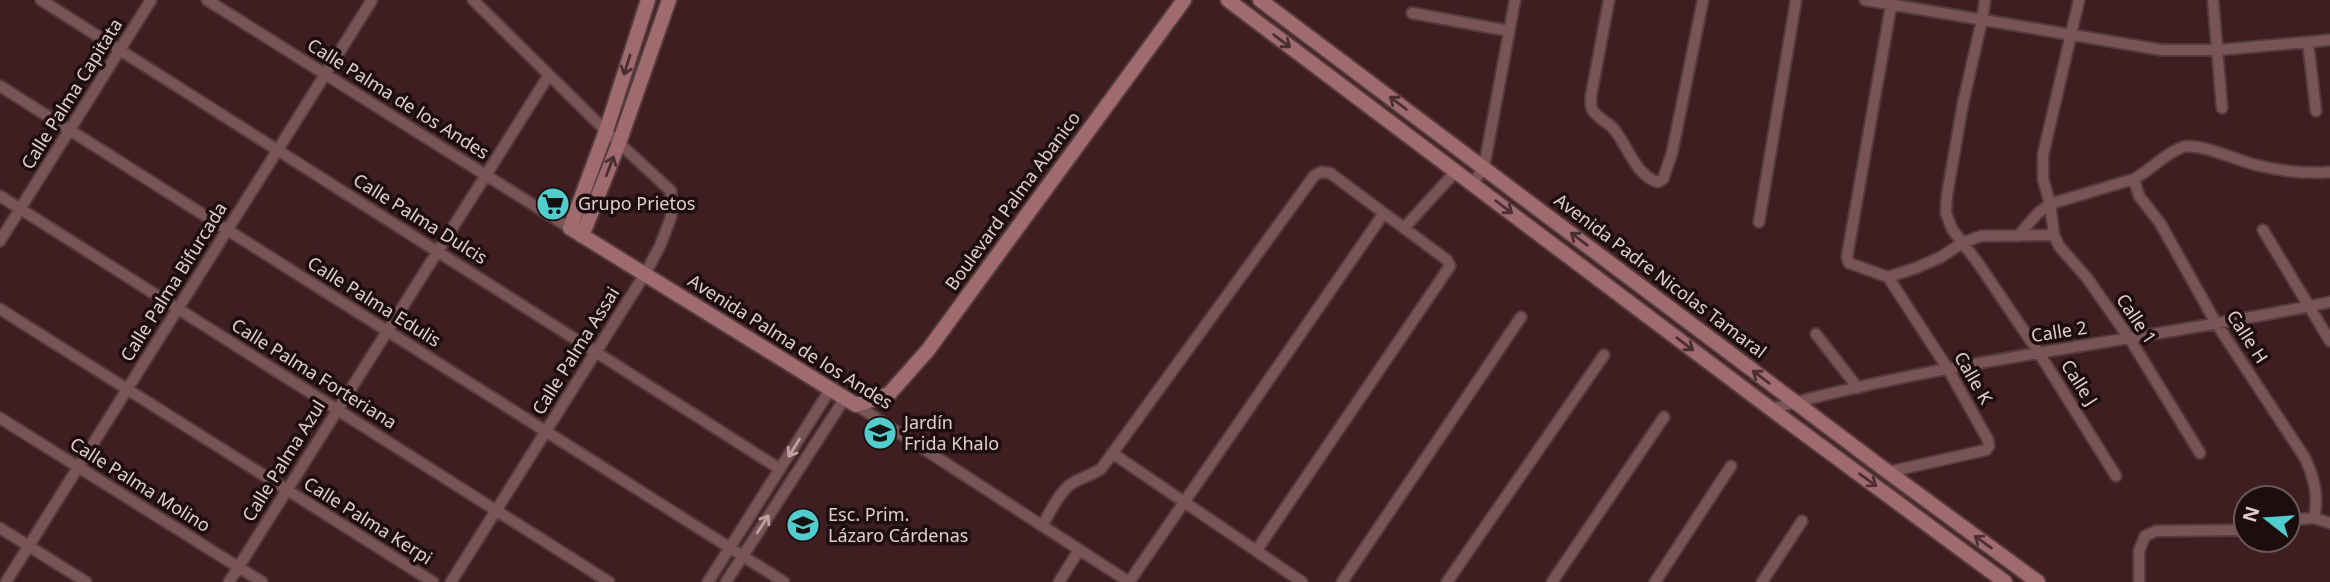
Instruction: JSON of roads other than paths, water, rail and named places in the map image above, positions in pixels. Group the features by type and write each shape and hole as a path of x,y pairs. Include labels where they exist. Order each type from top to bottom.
{"street":[{"name":"Calle Palma Dulcis","path":"41,0 780,469"},
{"name":"Calle Palma Capitata","path":"0,241 151,0"},
{"name":"Calle Palma de los Andes","path":"207,0 576,232"},
{"name":"Calle Palma Bifurcada","path":"6,582 372,0"},
{"name":"Calle Palma Assai","path":"451,582 645,274 671,217 671,191 473,0"},
{"path":"576,232 648,0"},
{"path":"576,232 619,143 668,0"},
{"name":"Boulevard Palma Abanico","path":"850,402 888,394 928,350 1184,0"},
{"path":"1228,0 2005,582"},
{"name":"Avenida Padre Nicolas Tamaral","path":"1260,0 2038,582"},
{"path":"1473,183 1484,167 1515,0"},
{"path":"1609,0 1591,105 1593,112 1612,127 1630,157 1651,180 1658,182 1663,179 1672,153 1703,0"},
{"path":"1759,222 1796,0"},
{"path":"1865,0 1891,2 2162,50 2219,50 2330,40"},
{"name":"Calle J","path":"1985,0 1963,103 1946,213 1952,229 2039,353 2116,476"},
{"name":"Calle 1","path":"2079,0 2073,36 2043,155 2043,178 2054,235 2064,253 2087,278 2130,339 2200,453"},
{"path":"2213,0 2222,108"},
{"path":"1891,2 1847,257 1849,263 1888,277 1941,257 1962,243 1981,236 2054,235"},
{"path":"1412,13 1509,31"},
{"path":"2308,42 2316,111"},
{"name":"Calle Palma Azul","path":"229,582 549,75"},
{"name":"Calle Palma Edulis","path":"0,86 742,556"},
{"path":"2018,236 2050,204 2134,179 2173,152 2191,145 2257,165 2305,174 2330,172"},
{"path":"1042,526 1065,490 1075,481 1101,469 1314,176 1321,172 1330,173 1447,260 1450,266 1256,551"},
{"path":"1404,228 1457,172"},
{"name":"Calle H","path":"2134,179 2139,196 2160,223 2216,323 2305,458 2318,502 2314,518"},
{"name":"Calle Palma Forteriana","path":"0,196 609,582"},
{"path":"1129,582 1384,213"},
{"path":"2263,230 2330,341"},
{"name":"Avenida Palma de los Andes","path":"576,232 743,334 1129,582"},
{"name":"Calle K","path":"1888,277 1948,369 1989,446 1986,450 1888,472"},
{"name":"Calle 2","path":"1771,409 1948,369 2330,302"},
{"name":"Calle Palma Kerpi","path":"0,309 433,582"},
{"path":"1342,582 1521,317"},
{"path":"1816,334 1858,388"},
{"path":"1447,582 1604,355"},
{"path":"708,582 830,390"},
{"path":"726,582 850,402"},
{"path":"1552,582 1664,417"},
{"name":"Calle Palma Molino","path":"0,418 262,582"},
{"path":"1112,453 1302,582"},
{"path":"1655,582 1731,466"},
{"path":"2302,519 2314,518 2330,523"},
{"path":"1762,582 1802,522"},
{"path":"0,528 86,582"},
{"path":"2139,582 2139,551 2144,536 2156,531 2232,530"},
{"path":"1059,582 1079,550"},
{"path":"742,556 784,582"}],"place":[{"name":"Grupo Prietos","path":"553,204"},
{"name":"Jardín Frida Khalo","path":"880,433"},
{"name":"Esc. Prim. Lázaro Cárdenas","path":"803,525"}]}
